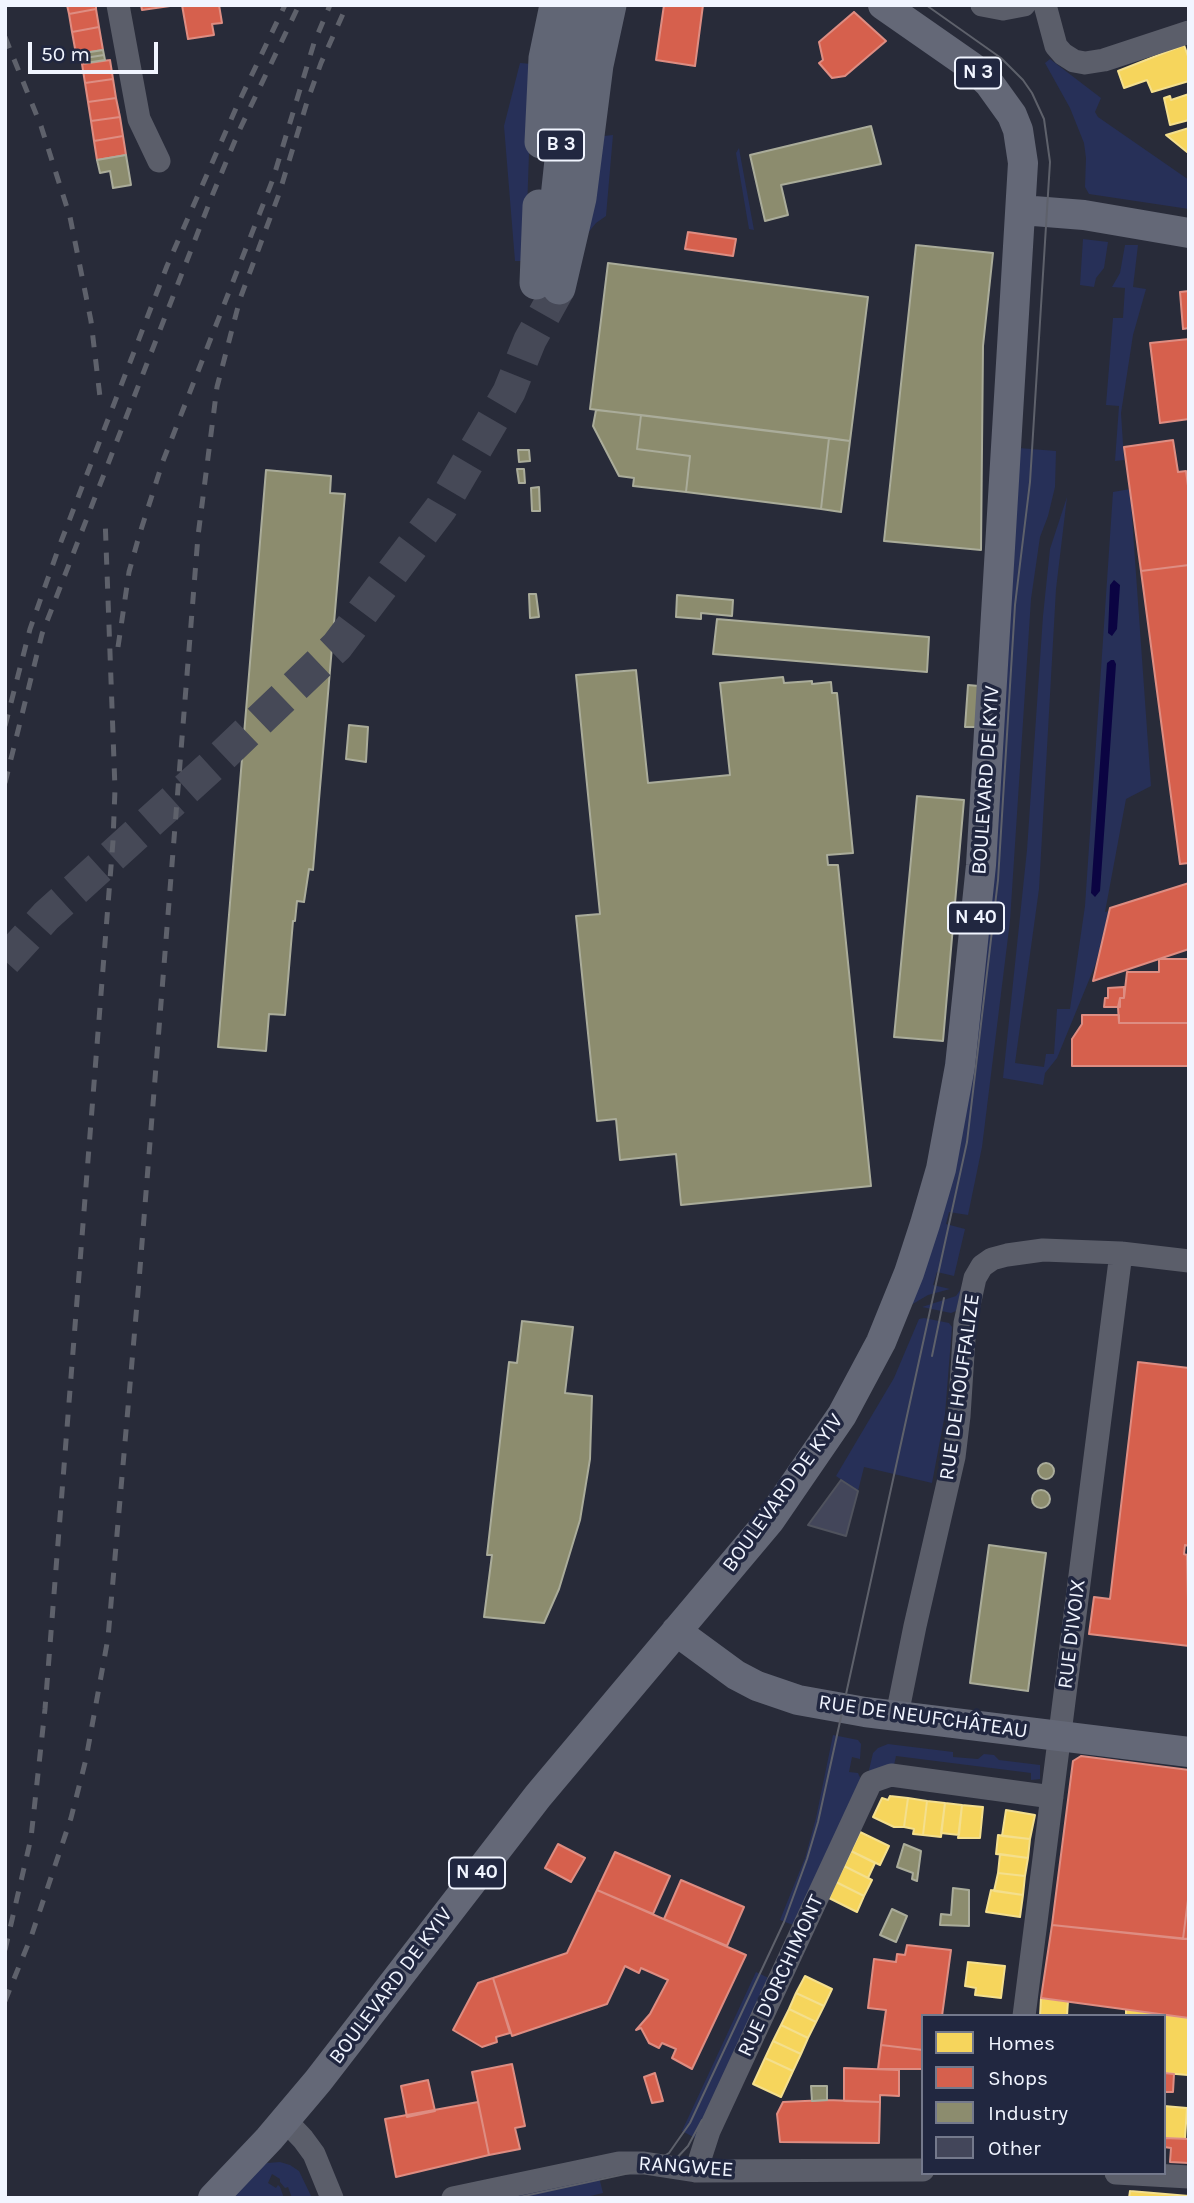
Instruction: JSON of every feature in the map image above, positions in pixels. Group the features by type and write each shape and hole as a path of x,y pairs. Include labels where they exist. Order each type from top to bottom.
{"highway":[{"name":"B 3","path":"547,285 545,58 556,5"},
{"name":"B 3","path":"547,285 562,136 573,48 582,5"},
{"name":"B 3","path":"547,285 580,198 597,65 611,5"}],"main road":[{"name":"N 3","path":"883,5 972,67 1003,100 1012,115 1021,145 1021,210"},
{"path":"1021,210 1084,215 1189,233"},
{"name":"BOULEVARD DE KYIV","path":"213,2198 318,2081 538,1796 770,1520 842,1415 881,1342 909,1273 941,1169 966,1022 981,865 1021,210"},
{"name":"RUE DE NEUFCHÂTEAU","path":"676,1631 728,1670 780,1695 866,1712 1189,1752"}],"street":[{"path":"118,5 139,119 159,161"},
{"path":"982,5 1003,9 1024,5"},
{"path":"1045,5 1056,46 1074,61 1085,63 1104,60 1189,33"},
{"name":"RUE DE HOUFFALIZE","path":"897,1715 954,1457 965,1323 975,1278 982,1266 992,1259 1007,1255 1042,1250 1121,1253 1189,1261"},
{"name":"RUE D'IVOIX","path":"1024,2014 1121,1253"},
{"name":"RUE D'ORCHIMONT","path":"696,2171 709,2131 871,1782 891,1775 1052,1797"},
{"path":"285,2120 314,2154 332,2198"},
{"name":"RANGWEE","path":"453,2198 619,2163 645,2163 696,2171 921,2171"},
{"path":"1152,2175 1189,2177"}],"shaded area":[{"path":"1050,59 1101,98 1095,112 1098,117 1189,180 1189,209 1089,194 1085,187 1084,143 1070,108 1045,63"},
{"path":"520,63 532,64 526,241 522,261 515,261 504,126"},
{"path":"613,135 606,216 587,234 604,136"},
{"path":"739,148 754,230 749,229 736,153"},
{"path":"1083,239 1108,242 1104,268 1096,278 1094,287 1080,285"},
{"path":"1125,245 1138,245 1133,287 1146,289 1133,335 1121,413 1124,460 1115,461 1119,406 1106,405 1113,318 1123,318 1125,288 1112,287 1120,273"},
{"path":"1019,448 1056,451 1055,487 1040,537 1031,599 1010,921 982,1147 968,1215 949,1212 946,1224 965,1229 954,1276 937,1272 933,1285 950,1289 928,1295 911,1305 922,1259"},
{"path":"1130,489 1151,786 1126,799 1105,912 1109,911 1096,963 1057,1058 1045,1073 1043,1085 1003,1078 1027,850 1050,549 1067,497 1056,589 1039,889 1015,1063 1044,1067 1046,1054 1054,1054 1057,1009 1070,1009 1085,906 1113,492"},
{"path":"1114,580 1120,585 1117,629 1112,636 1108,633 1110,585"},
{"path":"1111,660 1116,664 1100,891 1095,897 1091,893 1107,663"},
{"path":"961,1289 956,1311 951,1313 922,1307 956,1296"},
{"path":"919,1319 949,1323 952,1327 945,1414 932,1483 864,1467 858,1491 836,1476 894,1378"},
{"path":"833,1735 858,1740 861,1744 860,1759 852,1757 849,1772 858,1773 863,1784 793,1925 780,1920 805,1858"},
{"path":"888,1744 953,1752 953,1757 978,1759 984,1754 994,1755 999,1760 1040,1765 1040,1779 1031,1780 1031,1773 896,1756 893,1770 871,1775 869,1770 873,1753"},
{"path":"756,1972 773,1980 699,2140 682,2131"},
{"path":"280,2162 299,2171 312,2198 292,2198 288,2187 285,2188 280,2179 272,2174 268,2183 276,2188 278,2185 284,2198 231,2198 257,2170 267,2163"},
{"path":"599,2177 603,2193 582,2198 498,2198"}],"building: Homes":[{"path":"1184,45 1189,59 1189,81 1152,92 1147,80 1124,88 1118,71"},
{"path":"1189,94 1189,120 1170,125 1164,98 1170,96 1171,100"},
{"path":"1189,128 1189,152 1187,152 1166,135"},
{"path":"890,1796 908,1798 904,1827 894,1827 873,1817 882,1798 888,1800"},
{"path":"908,1798 927,1801 923,1835 913,1834 914,1829 904,1827"},
{"path":"927,1801 945,1803 941,1837 923,1835"},
{"path":"945,1803 962,1805 959,1835 941,1833"},
{"path":"962,1805 983,1807 980,1838 958,1838"},
{"path":"1006,1810 1035,1815 1030,1839 1002,1836"},
{"path":"860,1832 889,1846 880,1865 851,1851"},
{"path":"998,1835 1030,1839 1028,1858 996,1854"},
{"path":"851,1851 875,1863 868,1878 844,1866"},
{"path":"1000,1854 1028,1858 1025,1876 998,1873"},
{"path":"844,1866 872,1880 864,1896 836,1882"},
{"path":"998,1873 1025,1876 1023,1895 994,1891"},
{"path":"836,1882 864,1896 857,1912 829,1898"},
{"path":"991,1890 1023,1895 1020,1917 986,1912"},
{"path":"968,1962 1005,1966 1001,1998 975,1995 976,1988 965,1986"},
{"path":"805,1976 832,1989 824,2006 796,1993"},
{"path":"796,1993 824,2006 816,2022 789,2009"},
{"path":"1041,1998 1068,2001 1067,2014 1040,2014"},
{"path":"789,2009 816,2022 808,2038 781,2025"},
{"path":"1126,2009 1161,2014 1126,2014"},
{"path":"1166,2015 1189,2018 1188,2075 1166,2073"},
{"path":"781,2025 808,2038 801,2054 773,2041"},
{"path":"773,2041 801,2054 793,2071 765,2058"},
{"path":"765,2058 793,2071 781,2097 753,2084"},
{"path":"1166,2106 1187,2108 1185,2139 1166,2138"},
{"path":"1130,2191 1189,2196 1189,2198 1129,2198"}],"building: Shops":[{"path":"67,5 96,5 96,9 69,14"},
{"path":"141,5 177,5 142,10"},
{"path":"182,5 219,5 222,23 212,24 214,35 188,39"},
{"path":"664,5 703,5 695,66 656,60"},
{"path":"96,9 99,27 72,32 69,14"},
{"path":"854,12 886,41 845,76 832,78 819,63 823,60 819,42"},
{"path":"99,27 103,50 76,54 72,32"},
{"path":"110,60 113,79 85,83 82,64"},
{"path":"113,79 116,98 88,102 85,83"},
{"path":"116,98 120,117 91,121 88,102"},
{"path":"120,117 123,136 94,141 91,121"},
{"path":"123,136 126,155 97,160 94,141"},
{"path":"688,232 736,239 733,256 685,249"},
{"path":"1189,291 1189,328 1183,329 1180,292"},
{"path":"1189,339 1189,419 1160,423 1150,343"},
{"path":"1173,440 1178,472 1186,471 1189,493 1189,565 1141,571 1124,447"},
{"path":"1189,565 1189,863 1180,864 1141,571"},
{"path":"1189,883 1189,949 1093,981 1110,908"},
{"path":"1159,959 1189,959 1189,1023 1119,1023 1118,1007 1120,998 1124,998 1127,972 1159,972"},
{"path":"1124,987 1124,998 1120,998 1120,1007 1104,1007 1108,988"},
{"path":"1082,1015 1119,1015 1119,1023 1189,1023 1189,1066 1072,1066 1072,1039 1082,1024"},
{"path":"1138,1362 1189,1368 1189,1546 1185,1545 1184,1554 1187,1555 1189,1646 1089,1634 1094,1597 1110,1599"},
{"path":"1081,1756 1189,1770 1189,1892 1183,1939 1052,1925 1073,1761"},
{"path":"558,1844 585,1858 571,1882 545,1868"},
{"path":"615,1852 670,1876 653,1914 597,1890"},
{"path":"681,1880 744,1907 727,1946 664,1919"},
{"path":"597,1890 746,1955 692,2069 672,2058 676,2049 662,2043 659,2048 649,2043 641,2028 636,2030 650,2014 668,1980 641,1968 639,1973 625,1966 607,2004 512,2036 493,1978 567,1953"},
{"path":"1189,1892 1189,1939 1183,1939"},
{"path":"1052,1925 1189,1939 1189,2018 1041,1998"},
{"path":"907,1945 951,1950 942,2014 921,2014 921,2050 881,2045 886,2010 868,2008 874,1959 896,1962 897,1954 905,1955"},
{"path":"493,1978 510,2033 496,2037 497,2042 482,2047 453,2030 478,1983"},
{"path":"881,2045 921,2050 921,2069 878,2069"},
{"path":"512,2064 525,2126 515,2128 520,2149 489,2155 472,2072"},
{"path":"844,2068 899,2070 899,2096 880,2095 880,2102 844,2101"},
{"path":"655,2073 663,2101 652,2103 644,2077"},
{"path":"1166,2073 1174,2074 1173,2092 1166,2092"},
{"path":"428,2080 435,2111 407,2117 401,2086"},
{"path":"478,2102 489,2155 396,2177 385,2119"},
{"path":"783,2102 880,2102 879,2143 780,2142 777,2114"},
{"path":"1166,2138 1189,2139 1189,2163 1170,2162 1171,2148 1166,2147"}],"building: Industry":[{"path":"103,50 104,55 85,58 84,53"},
{"path":"104,55 105,60 86,63 85,58"},
{"path":"871,126 881,164 781,185 788,215 765,221 750,155"},
{"path":"126,155 131,185 113,188 110,171 100,173 97,160"},
{"path":"916,245 993,253 983,346 981,550 884,541"},
{"path":"608,263 868,297 850,441 590,409"},
{"path":"596,410 641,415 637,449 690,456 686,492 633,486 634,478 619,476 593,426"},
{"path":"641,415 829,438 821,509 686,492 690,456 637,449"},
{"path":"829,438 850,441 841,512 821,509"},
{"path":"518,450 529,450 530,461 519,462"},
{"path":"517,469 524,469 525,483 519,483"},
{"path":"266,470 331,476 330,493 345,494 313,870 309,869 304,902 297,901 293,921 285,1015 269,1014 266,1051 218,1047"},
{"path":"539,487 540,511 532,511 531,488"},
{"path":"529,594 536,594 539,617 530,618"},
{"path":"677,595 733,600 732,616 701,613 701,619 676,617"},
{"path":"717,619 929,637 927,672 713,654"},
{"path":"636,670 648,783 730,775 720,683 783,677 784,683 831,682 832,693 837,693 853,853 827,855 828,865 838,865 871,1186 681,1205 676,1154 620,1160 616,1119 597,1121 576,916 600,914 576,675"},
{"path":"968,685 979,686 976,727 965,727"},
{"path":"349,725 368,727 366,762 346,759"},
{"path":"917,796 964,800 943,1041 894,1037"},
{"path":"522,1321 573,1327 565,1393 592,1396 590,1459 580,1520 559,1589 544,1623 484,1617 492,1555 487,1555 509,1362 517,1363"},
{"path":"1043,1463 1049,1463 1054,1471 1052,1477 1043,1479 1038,1474 1038,1468"},
{"path":"1041,1490 1047,1493 1050,1499 1047,1505 1041,1508 1035,1505 1032,1499 1035,1493"},
{"path":"989,1545 1046,1553 1028,1691 970,1683"},
{"path":"904,1844 921,1851 917,1881 912,1879 913,1873 897,1867"},
{"path":"953,1888 969,1890 969,1926 940,1925 941,1914 951,1915"},
{"path":"892,1909 907,1916 896,1942 880,1935"},
{"path":"811,2086 827,2086 827,2100 812,2101"}],"building: Other":[{"path":"841,1480 858,1491 846,1536 808,1525"}],"tunnel":[{"path":"5,961 46,916 216,762 337,646 441,508 509,392 530,340 559,288"}],"tram line":[{"path":"515,2198 639,2171 669,2153 690,2123 784,1922 818,1822 967,1142 998,880 1015,605 1030,482 1050,162 1044,119 1023,80 1001,58 926,5"},
{"path":"932,1356 944,1298"},
{"path":"672,2163 688,2146 702,2120"}],"railway":[{"path":"5,726 30,629 167,266 237,106 285,5"},
{"path":"5,783 42,634 212,196 239,131 299,5"},
{"path":"118,647 129,572 163,461 273,179 314,43 330,5"},
{"path":"5,2001 31,1937 71,1818 86,1759 108,1638 198,536 217,387 240,299 279,194 307,102 347,5"},
{"path":"5,37 41,126 70,217 91,321 100,397"},
{"path":"5,1950 31,1838 45,1709 113,841 115,789 105,517"}]}
